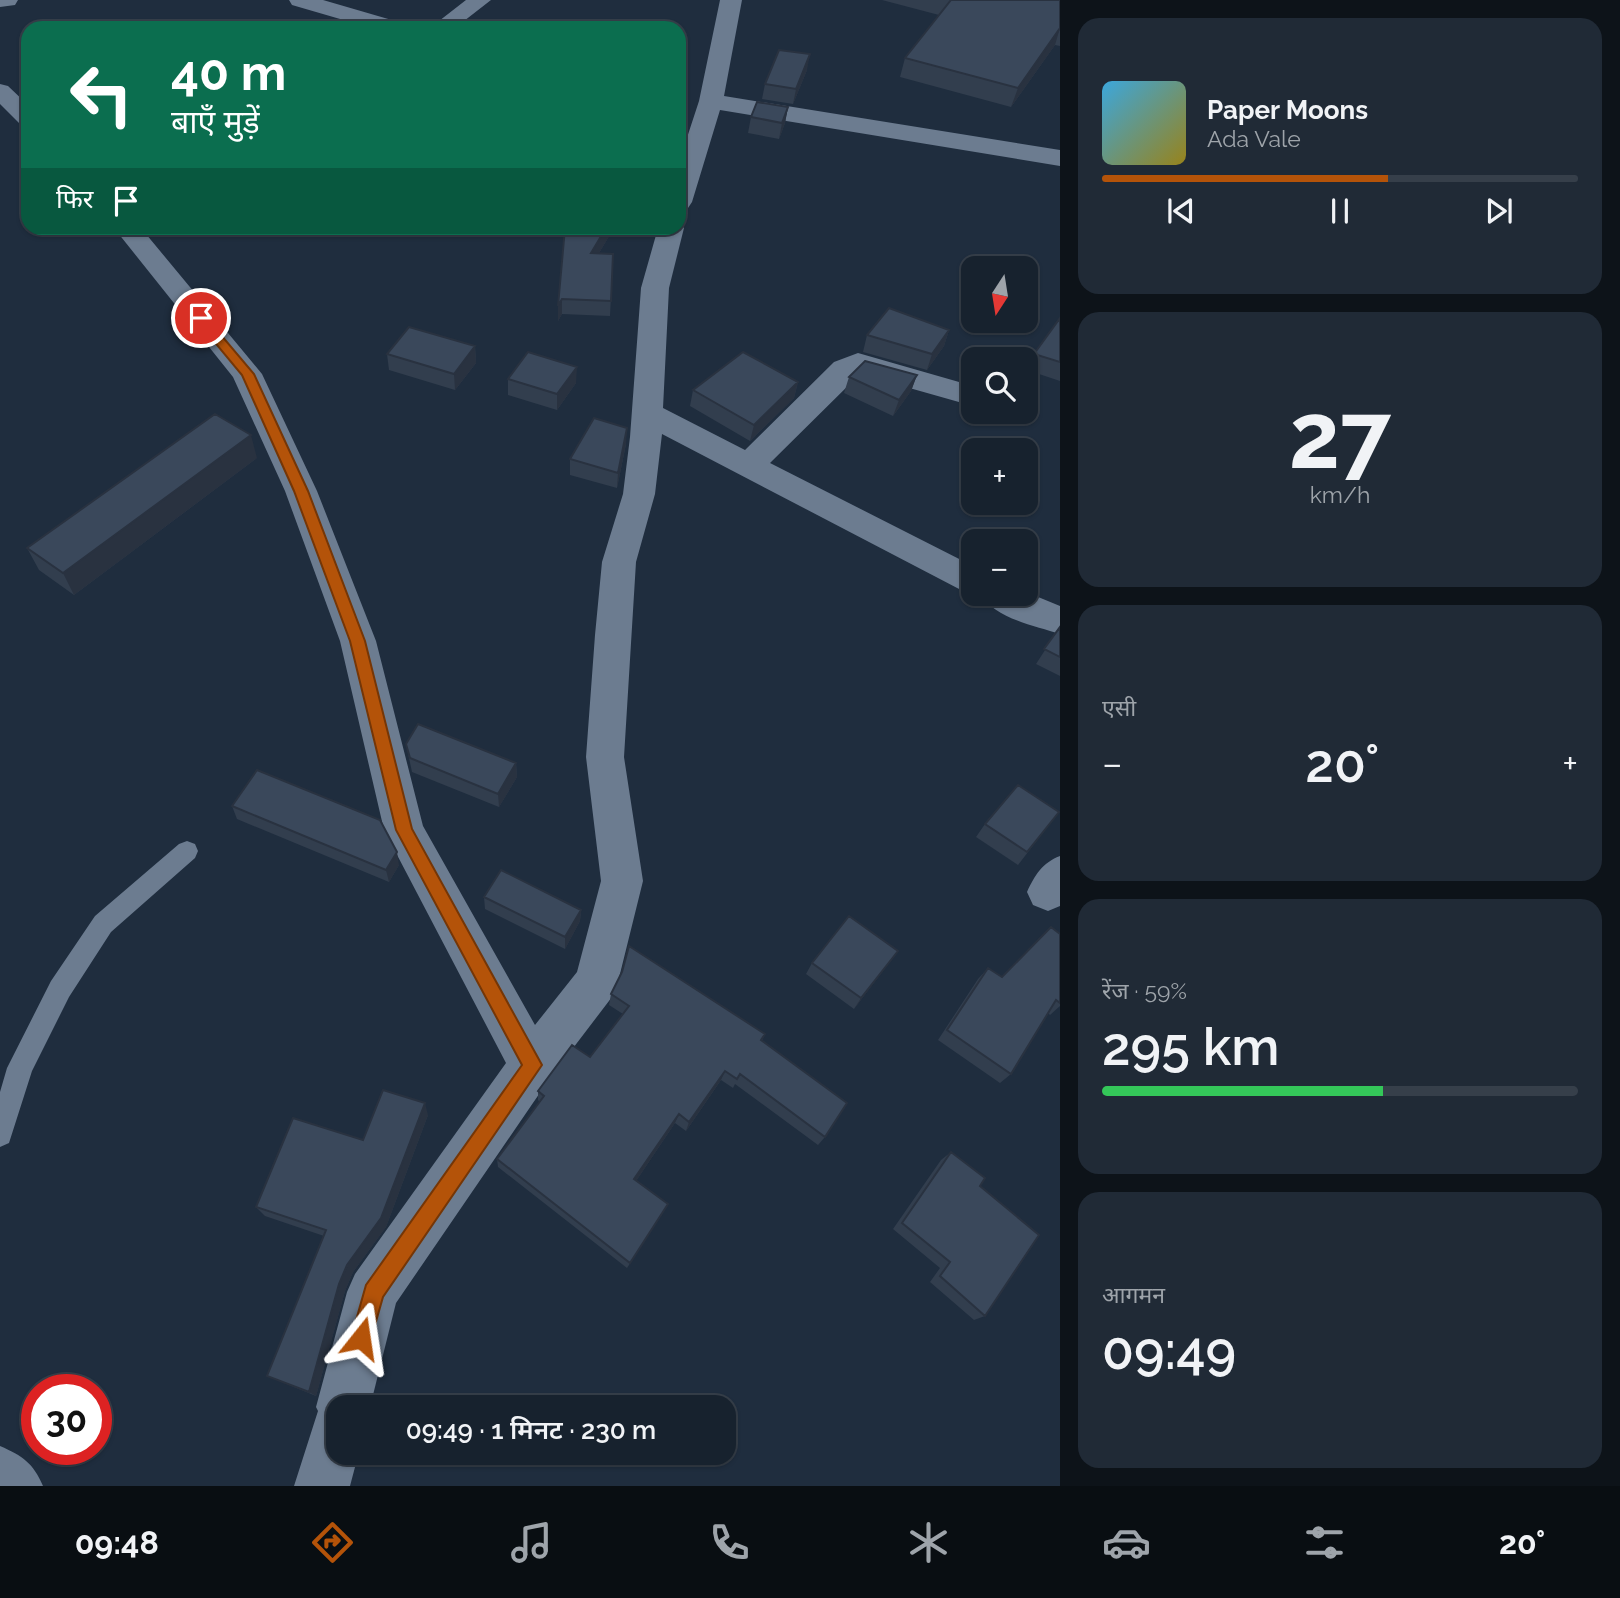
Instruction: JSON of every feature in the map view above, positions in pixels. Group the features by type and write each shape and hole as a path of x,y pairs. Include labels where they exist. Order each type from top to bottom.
{"street":[{"path":"0,1 7,0"},
{"path":"300,0 370,21"},
{"path":"450,21 480,0"},
{"path":"686,179 710,101 731,0"},
{"path":"0,91 21,111"},
{"path":"710,101 1060,159"},
{"path":"133,235 247,374 301,491 358,641 404,830 533,1065"},
{"path":"346,1395 373,1293 533,1065 596,982 622,881 605,757 619,562 639,494 648,413 655,288 669,235"},
{"path":"749,465 845,369 858,363 961,393"},
{"path":"648,413 961,575"},
{"path":"1021,606 1060,620"},
{"path":"323,1486 328,1465"},
{"path":"0,1474 15,1486"}],"lane":[{"path":"0,1134 20,1068 60,989 103,924 187,851"}],"building":[{"path":"951,0 1060,0 1060,28 1018,88 905,58"},
{"path":"779,50 810,54 796,89 765,84"},
{"path":"757,102 788,107 782,123 751,117"},
{"path":"564,235 602,235 591,253 613,254 611,301 562,299 558,306"},
{"path":"889,308 949,330 932,354 867,335"},
{"path":"1060,318 1060,362 1038,355 1038,348"},
{"path":"409,327 475,346 454,374 387,354"},
{"path":"528,352 577,367 557,394 508,379"},
{"path":"743,352 798,382 754,425 693,390"},
{"path":"865,361 917,375 899,400 849,377"},
{"path":"215,414 251,435 63,573 27,548"},
{"path":"594,418 627,428 618,473 570,459"},
{"path":"1060,627 1060,657 1044,649"},
{"path":"418,724 516,763 498,794 410,758 406,744"},
{"path":"257,770 380,820 397,852 386,870 232,806"},
{"path":"1018,785 1059,812 1027,852 985,824"},
{"path":"501,870 581,910 565,937 484,897"},
{"path":"849,916 898,951 861,998 812,963"},
{"path":"1051,927 1060,934 1060,1003 1056,1000 1011,1074 947,1030 988,968 1002,977"},
{"path":"629,946 765,1034 761,1040 847,1103 825,1137 740,1074 737,1079 725,1071 689,1122 679,1114 634,1179 668,1204 630,1263 497,1159 544,1096 538,1091 572,1045 590,1057 629,1006 611,994 622,972"},
{"path":"383,1090 425,1103 381,1218 347,1265 339,1284 309,1392 267,1376 326,1230 256,1207 293,1118 363,1140"},
{"path":"951,1152 985,1178 980,1186 1039,1235 985,1316 940,1276 950,1262 902,1223"}],"route":[{"path":"201,318 247,374 301,491 358,641 404,830 533,1065 373,1293 361,1338"}]}
